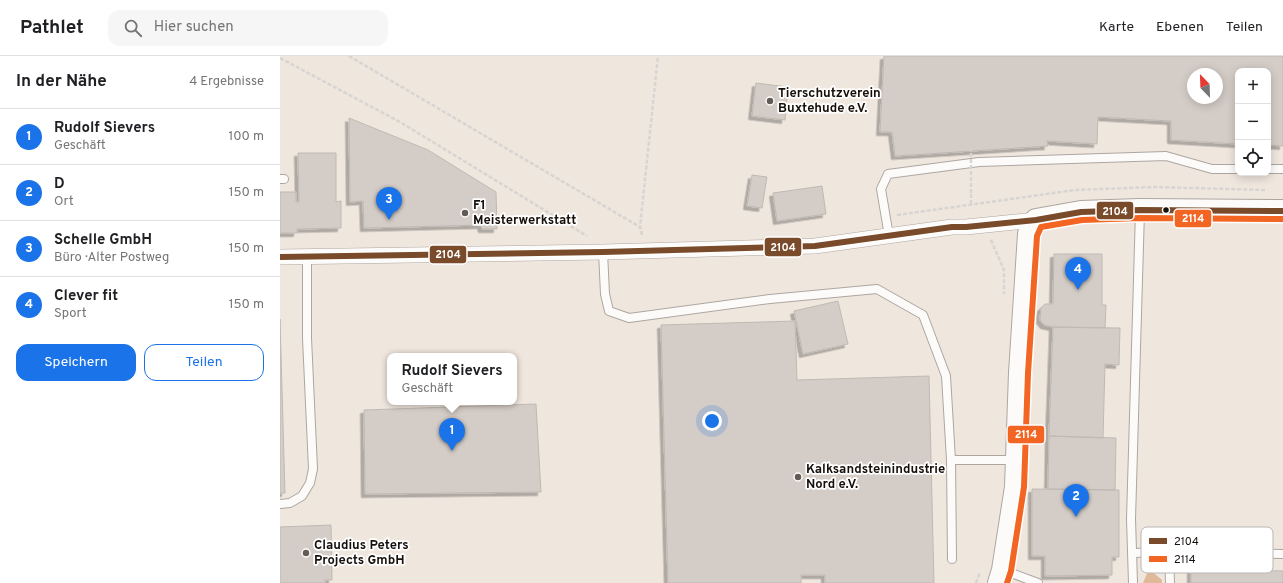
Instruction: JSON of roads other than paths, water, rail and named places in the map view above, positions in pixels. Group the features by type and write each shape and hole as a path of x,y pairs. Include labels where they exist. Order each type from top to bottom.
{"street":[{"path":"280,257 608,252 815,246 952,227 1036,220 1081,212 1140,210 1283,211"},
{"path":"995,573 1016,487 1020,373 1029,234 1036,220"}],"lane":[{"path":"889,236 881,189 888,174 979,162 1166,156 1212,169 1235,169"},
{"path":"1271,169 1283,169"},
{"path":"1131,583 1131,519 1140,210"},
{"path":"608,252 605,294 609,311 629,318 770,299 877,289 923,315 946,376 951,460 952,559"},
{"path":"280,504 290,503 302,496 310,482 313,469 307,338 307,257"},
{"path":"951,460 1017,460"},
{"path":"1132,554 1141,554"},
{"path":"1273,554 1283,554"},
{"path":"995,573 1038,583"},
{"path":"1169,573 1170,583"}],"place":[{"name":"Tierschutzverein Buxtehude e.V.","path":"770,101"},
{"name":"F1 Meisterwerkstatt","path":"465,213"},
{"name":"Schelle GmbH","path":"389,220"},
{"name":"Clever fit","path":"1078,290"},
{"name":"Rudolf Sievers","path":"452,451"},
{"name":"Kalksandsteinindustrie Nord e.V.","path":"798,477"},
{"name":"D","path":"1076,517"},
{"name":"Claudius Peters Projects GmbH","path":"306,553"}]}
